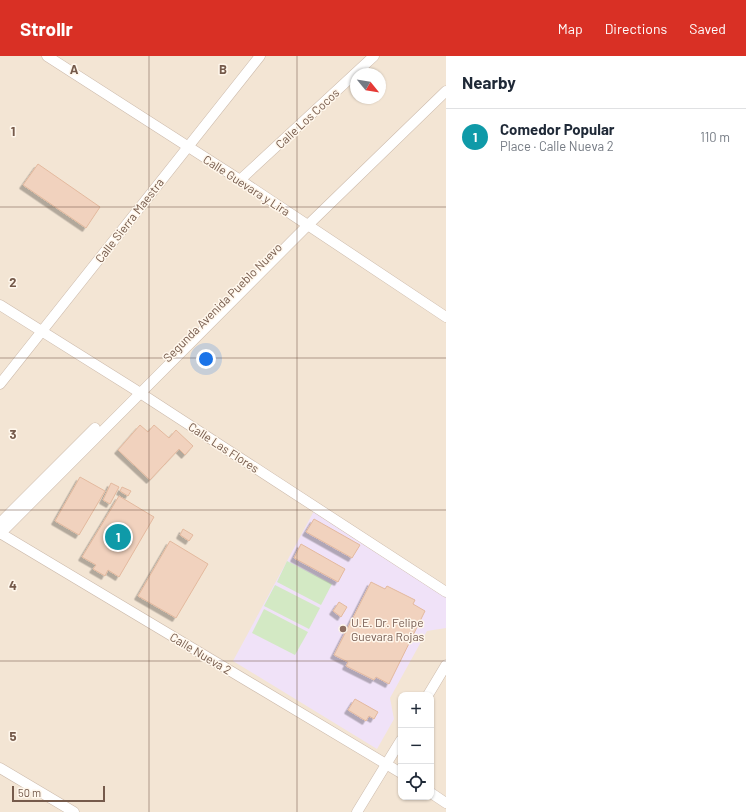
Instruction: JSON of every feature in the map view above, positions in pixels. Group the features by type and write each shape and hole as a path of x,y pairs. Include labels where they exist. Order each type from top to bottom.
{"street":[{"name":"Calle Guevara y Lira","path":"47,56 240,180 446,317"},
{"name":"Calle Sierra Maestra","path":"0,384 187,146 260,56"},
{"name":"Calle Los Cocos","path":"240,180 374,56"},
{"name":"Segunda Avenida Pueblo Nuevo","path":"0,531 137,391 446,83"},
{"path":"305,224 446,91"},
{"name":"Calle Las Flores","path":"0,305 137,391 446,592"},
{"name":"Calle Nueva 2","path":"0,531 398,771"},
{"path":"430,692 446,665"},
{"path":"358,812 398,745"},
{"path":"0,768 74,812"},
{"path":"434,795 446,803"}],"shaded area":[{"path":"0,56 446,56 446,812 0,812"},
{"name":"U.E. Dr. Felipe Guevara Rojas","path":"314,511 446,596 446,628 427,631 390,698 394,719 377,749 233,661"}],"green space":[{"path":"287,561 332,584 321,605 277,582"},
{"path":"275,585 320,608 309,629 264,606"},
{"path":"264,609 308,632 295,655 252,633"}],"building":[{"path":"38,164 100,207 86,228 23,185"},
{"path":"140,425 148,432 154,425 169,438 176,430 193,446 185,455 179,449 150,480 118,450"},
{"path":"80,477 105,491 79,535 55,521"},
{"path":"111,483 119,487 110,504 103,500"},
{"path":"122,487 131,491 128,496 120,491"},
{"path":"119,496 154,517 119,577 108,570 105,576 93,569 96,565 82,557"},
{"path":"314,519 360,545 352,558 306,532"},
{"path":"183,529 193,535 189,541 180,535"},
{"path":"170,541 208,564 176,618 138,596"},
{"path":"301,544 345,569 338,582 294,558"},
{"path":"371,582 385,589 387,586 415,600 413,604 425,611 389,684 376,677 374,680 346,666 348,662 334,655"},
{"path":"339,602 347,607 341,617 333,611"},
{"path":"355,699 378,712 374,719 369,716 366,721 348,710"}],"place":[{"name":"Comedor Popular","path":"118,537"},
{"name":"U.E. Dr. Felipe Guevara Rojas","path":"343,629"}]}
